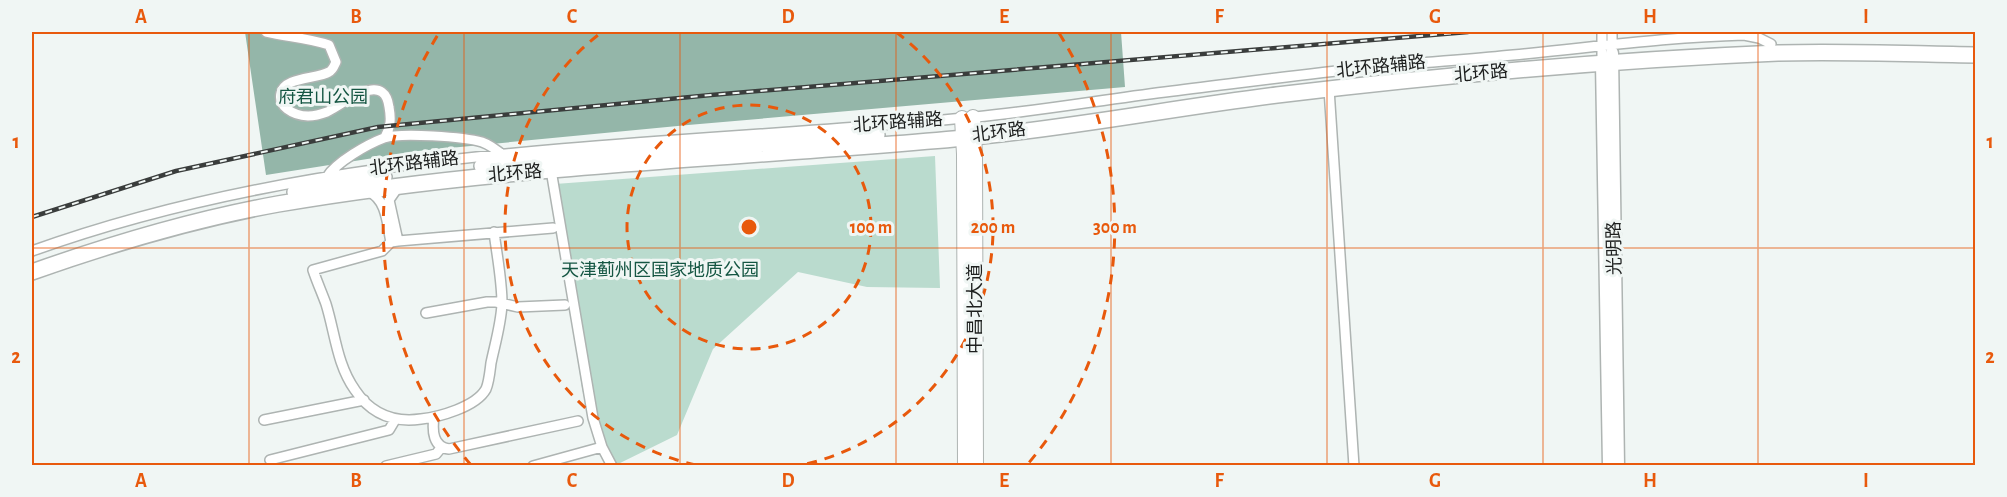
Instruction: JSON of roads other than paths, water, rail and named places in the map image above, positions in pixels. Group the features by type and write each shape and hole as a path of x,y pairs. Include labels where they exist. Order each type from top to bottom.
{"highway":[{"name":"北环路","path":"32,263 96,241 207,210 325,181 426,172 507,159 968,128 1296,84 1607,54 1771,44 1976,46"},
{"name":"北环路","path":"32,273 117,244 197,223 277,205 400,186 1329,89 1607,54 1976,55"}],"main road":[{"name":"中昌北大道","path":"965,465 968,128"},
{"name":"中昌北大道","path":"968,128 976,465"}],"street":[{"path":"266,32 289,37 312,36 329,45 336,62 327,74 292,82 284,87 281,93 284,107 294,114 307,116 326,112 354,96 367,90 373,90 384,94 387,98 390,126 385,137"},
{"name":"光明路","path":"1602,32 1607,54 1618,465"},
{"name":"光明路","path":"1609,465 1607,54 1612,32"},
{"path":"1329,89 1354,465"},
{"path":"390,126 398,136"},
{"path":"32,251 192,203 272,185 325,181 334,168 351,155 385,137 480,141 507,159"},
{"path":"552,176 593,418 602,447 612,465"},
{"path":"394,241 388,200 393,191 400,186"},
{"path":"366,190 380,201 394,241"},
{"path":"494,232 502,304 486,390 459,409 434,417 395,420 381,416 356,392 347,378 326,304 313,270 381,251 394,241 494,232 553,228"},
{"path":"426,313 487,302 518,307 565,305"},
{"path":"264,420 364,400"},
{"path":"434,417 432,427 436,441 441,448 449,449 578,422"},
{"path":"270,460 389,430 395,420"},
{"path":"533,465 602,447"},
{"path":"387,465 436,454 441,448"}],"railway":[{"path":"32,217 176,171 378,127 711,95 1468,32"}],"park label":[{"name":"府君山公园","path":"323,98"},
{"name":"天津蓟州区国家地质公园","path":"660,271"}]}
